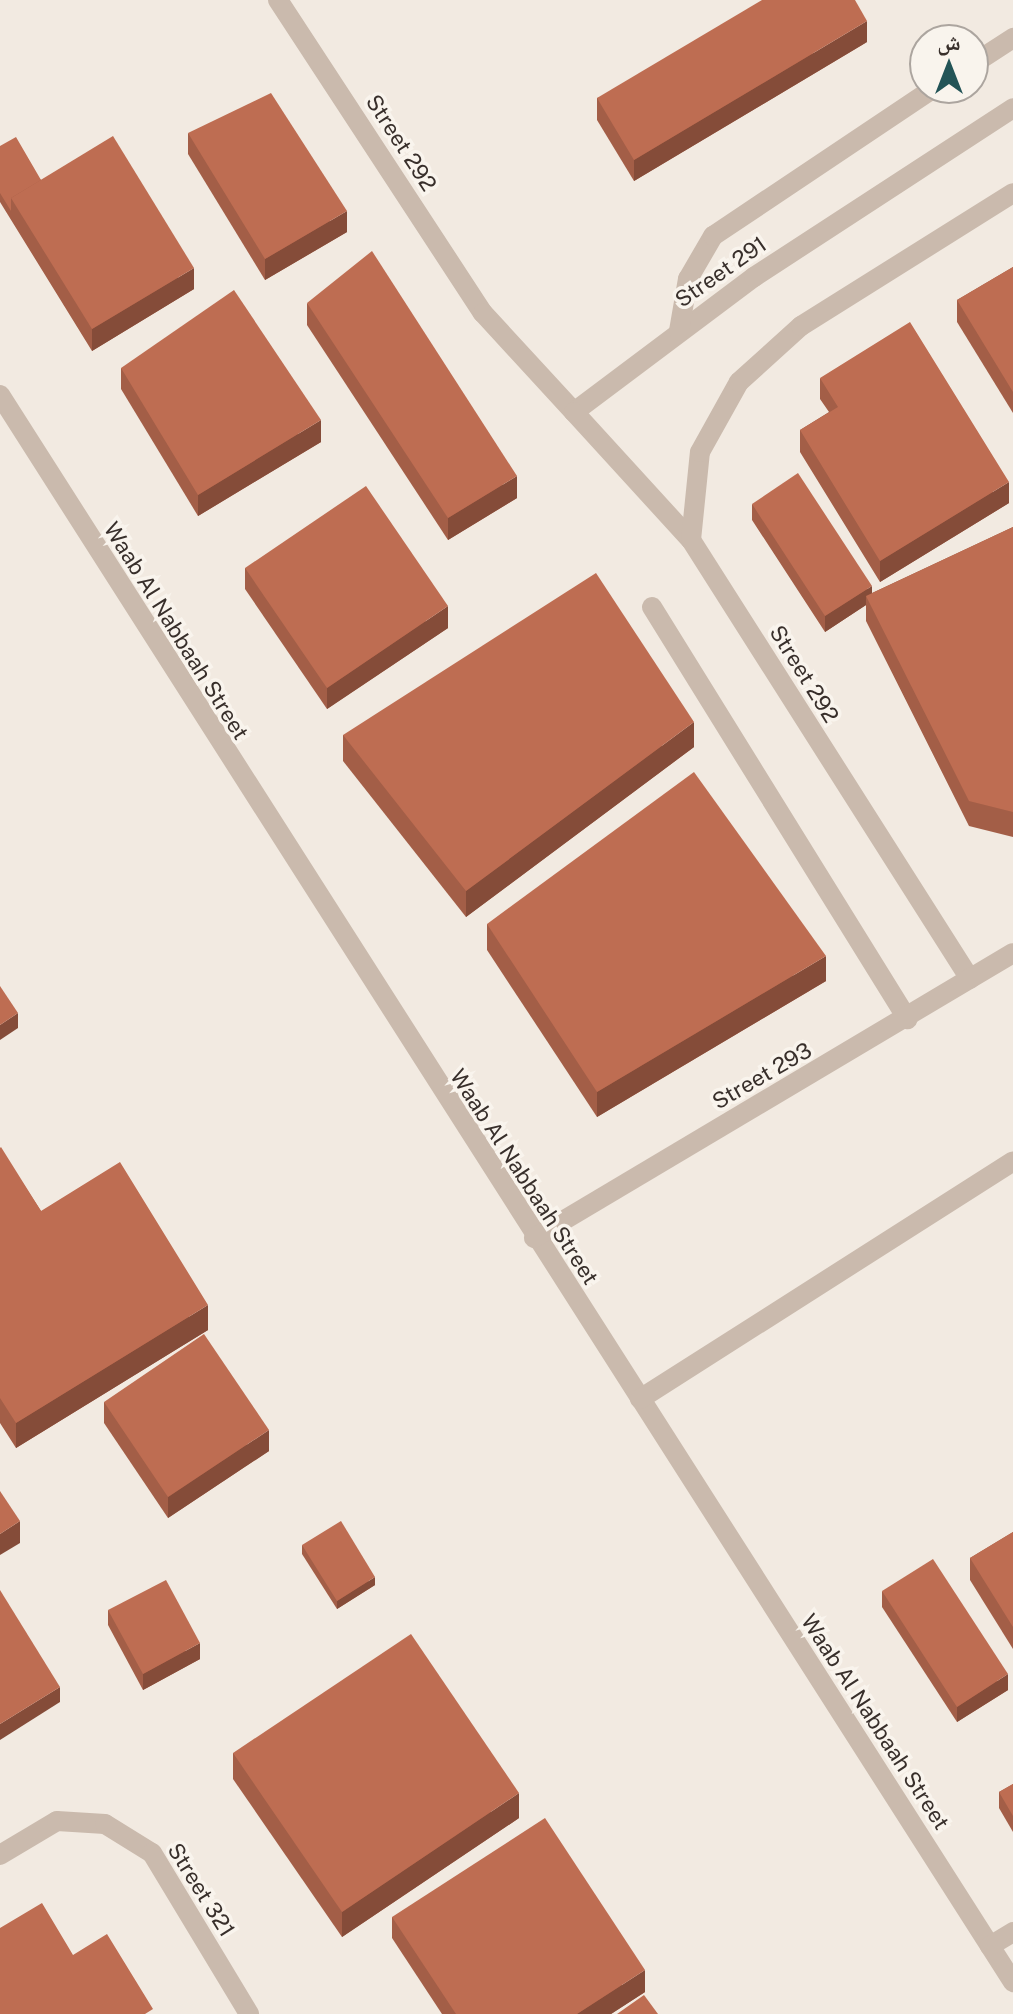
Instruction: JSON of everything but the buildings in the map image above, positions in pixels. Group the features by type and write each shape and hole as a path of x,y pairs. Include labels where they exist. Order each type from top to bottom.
{"street":[{"name":"Street 292","path":"278,0 483,313 691,540 970,979"},
{"path":"989,54 1013,38"},
{"path":"679,331 698,257 731,218 909,104"},
{"name":"Street 291","path":"574,412 679,331 1013,108"},
{"path":"691,540 700,452 739,382 801,326 1013,193"},
{"name":"Waab Al Nabbaah Street","path":"0,395 534,1238 1013,1982"},
{"path":"652,607 907,1019"},
{"name":"Street 293","path":"534,1238 907,1019 1013,953"},
{"path":"640,1399 1013,1161"},
{"name":"Street 321","path":"0,1855 57,1821 105,1824 152,1853 249,2014"},
{"path":"990,1946 1013,1932"}]}
